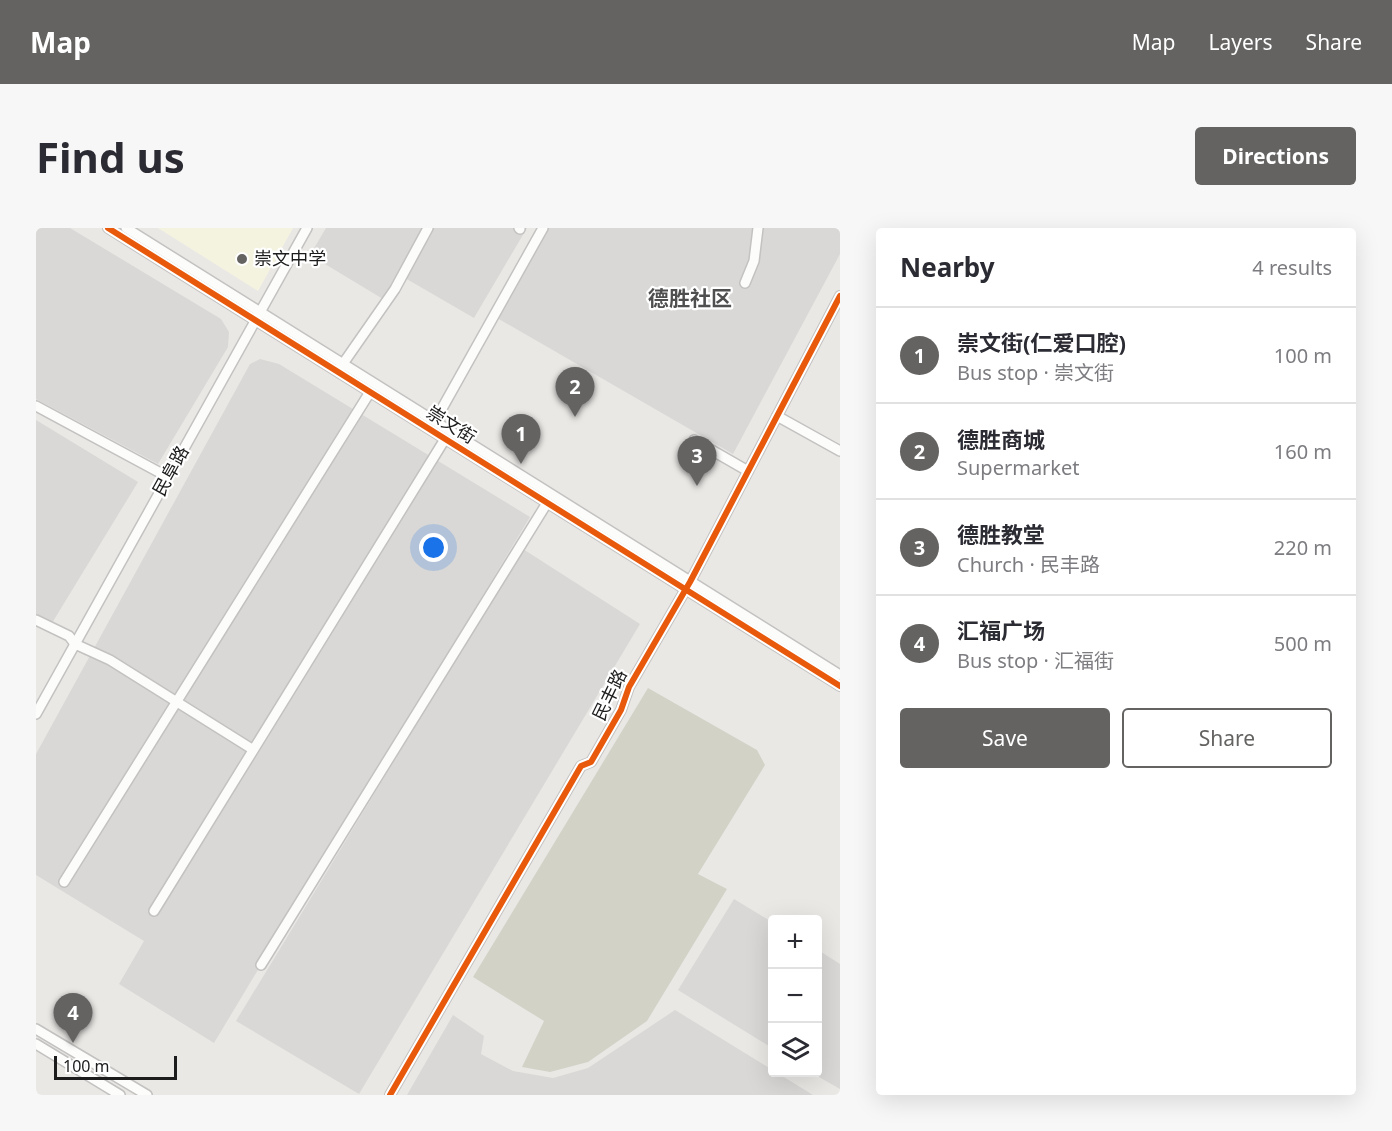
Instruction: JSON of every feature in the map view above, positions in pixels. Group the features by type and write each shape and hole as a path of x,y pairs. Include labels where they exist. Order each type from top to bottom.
{"street":[{"name":"崇文街","path":"108,228 259,316"},
{"name":"崇文街","path":"126,228 341,368 435,421 840,686"},
{"name":"民阜路","path":"36,714 307,228"},
{"path":"341,368 395,289 428,228"},
{"path":"435,421 543,228"},
{"path":"745,283 754,261 758,228"},
{"name":"民丰路","path":"390,1095 581,766 591,762 621,710 629,687 688,586 840,296"},
{"name":"崇文街","path":"341,368 370,392 547,503 840,675"},
{"path":"64,882 370,392"},
{"path":"36,406 168,477"},
{"path":"777,416 840,451"},
{"path":"154,911 445,439"},
{"path":"694,440 748,471"},
{"path":"261,965 547,503"},
{"path":"36,620 69,636 75,644 110,660 252,749"},
{"path":"36,1029 147,1095"},
{"path":"36,1044 120,1095"}],"shaded area":[{"path":"36,228 70,228 221,319 229,332 228,347 158,464 36,399"},
{"name":"崇文中学","path":"158,228 293,228 258,291"},
{"path":"326,228 527,228 474,318 398,274 383,299 310,255"},
{"path":"547,228 840,228 840,254 733,454 497,318"},
{"path":"260,359 279,364 530,517 214,1043 119,984 144,941 36,875 36,754 250,364"},
{"path":"36,420 138,482 52,623 36,614"},
{"path":"523,549 640,624 359,1094 236,1021"},
{"path":"648,688 757,750 765,765 698,874 727,889 647,1021 588,1062 550,1072 522,1067 544,1021 473,977"},
{"path":"734,899 768,920 768,1046 678,990"},
{"path":"822,953 840,964 840,1089 819,1077 822,1077"},
{"path":"675,1010 768,1067 768,1077 784,1077 813,1095 407,1095 453,1015 484,1036 481,1054 513,1071 553,1078 588,1068"}],"cycle path":[{"path":"108,228 840,686"},
{"path":"390,1095 581,766 591,762 621,710 629,687 690,582 840,296"}],"place":[{"name":"崇文中学","path":"242,259"},
{"name":"德胜商城","path":"575,417"},
{"name":"崇文街(仁爱口腔)","path":"521,464"},
{"name":"德胜教堂","path":"697,486"},
{"name":"汇福广场","path":"73,1043"}],"district":[{"name":"德胜社区","path":"690,299"}]}
